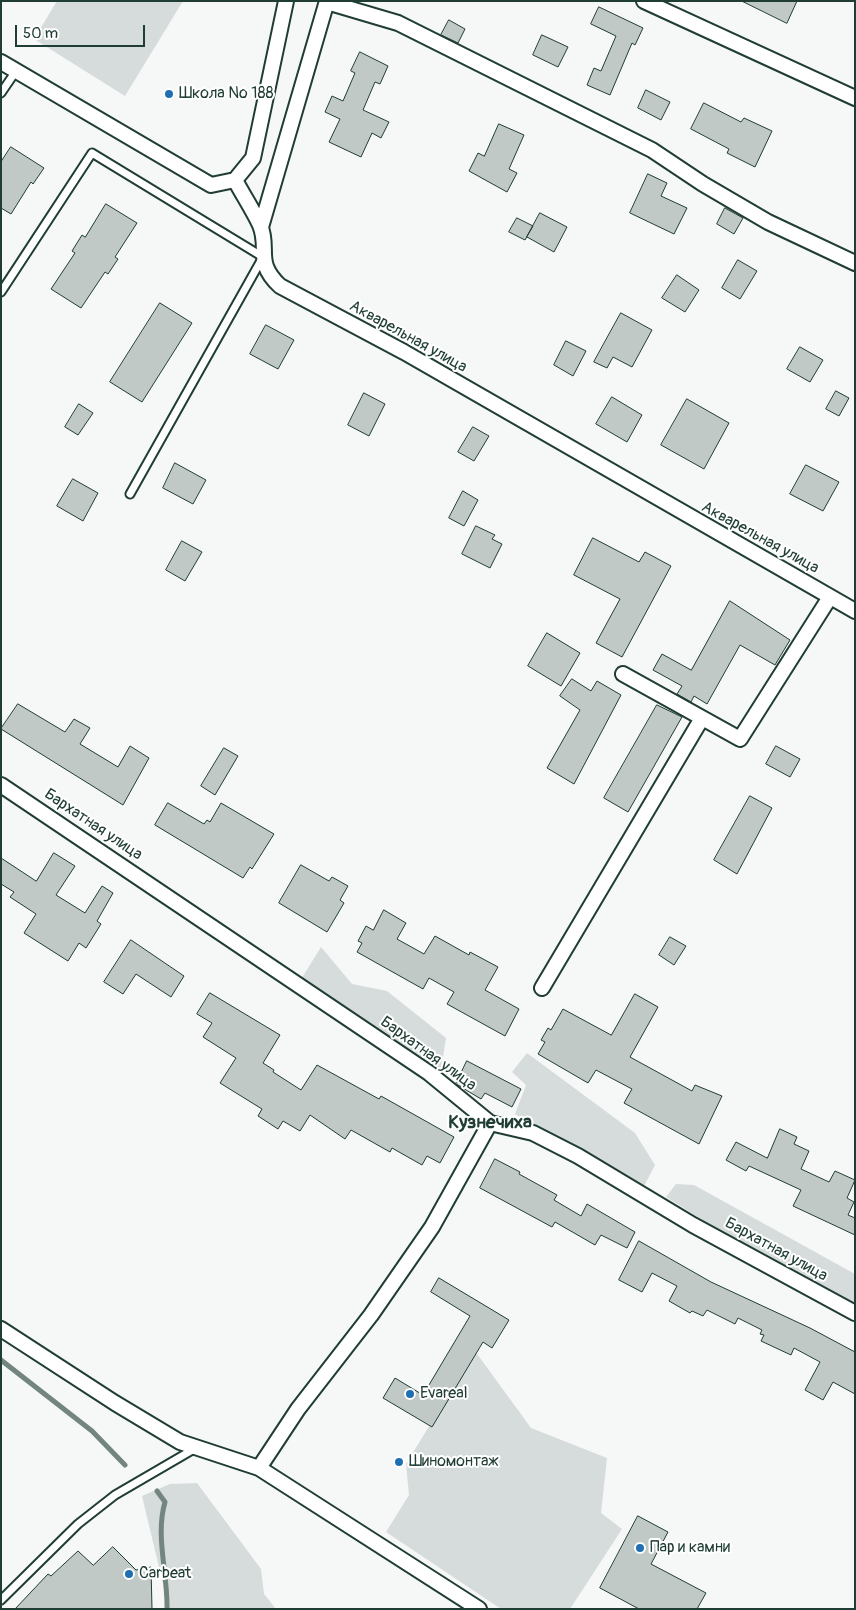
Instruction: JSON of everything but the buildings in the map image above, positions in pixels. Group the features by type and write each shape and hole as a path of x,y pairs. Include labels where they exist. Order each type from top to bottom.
{"street":[{"path":"1,62 211,185 235,180 253,158 286,1"},
{"path":"644,1 855,98"},
{"path":"261,227 327,2 398,23 652,150 703,184 768,222 855,264"},
{"name":"Акварельная улица","path":"235,180 261,227 263,257 270,276 280,286 301,299 404,352 855,611"},
{"path":"623,674 740,739 830,597"},
{"path":"542,988 702,718"},
{"name":"Бархатная улица","path":"1,785 429,1073 490,1123 533,1133 578,1156 693,1225 855,1313"},
{"path":"259,1468 298,1409 371,1315 432,1227 490,1123"},
{"path":"1,1329 114,1403 194,1449 259,1468 479,1609"}],"lane":[{"path":"1,93 16,71"},
{"path":"1,292 92,153 263,257 130,494"},
{"path":"1,1600 78,1524 93,1512 115,1495 194,1449"}],"shaded area":[{"path":"57,1 183,1 125,96 34,39"},
{"path":"321,947 352,984 387,991 446,1038 441,1069 300,981"},
{"path":"527,1053 635,1133 655,1165 642,1190 515,1114 526,1085 512,1072"},
{"path":"676,1184 694,1185 855,1274 855,1308 768,1261 666,1197"},
{"path":"475,1351 531,1428 607,1458 601,1513 622,1529 570,1609 501,1609 386,1532 409,1495 406,1464"},
{"path":"197,1483 261,1569 264,1594 276,1609 169,1609 142,1496 170,1484"}],"waterway":[{"path":"1,1360 92,1431 125,1465"},
{"path":"157,1491 165,1502 161,1528 167,1609"}],"place":[{"name":"Школа № 188","path":"169,94"},
{"name":"Evareal","path":"410,1394"},
{"name":"Шиномонтаж","path":"399,1462"},
{"name":"Пар и камни","path":"640,1548"},
{"name":"Carbeat","path":"129,1574"}],"district":[{"name":"Кузнечиха","path":"490,1123"}]}
